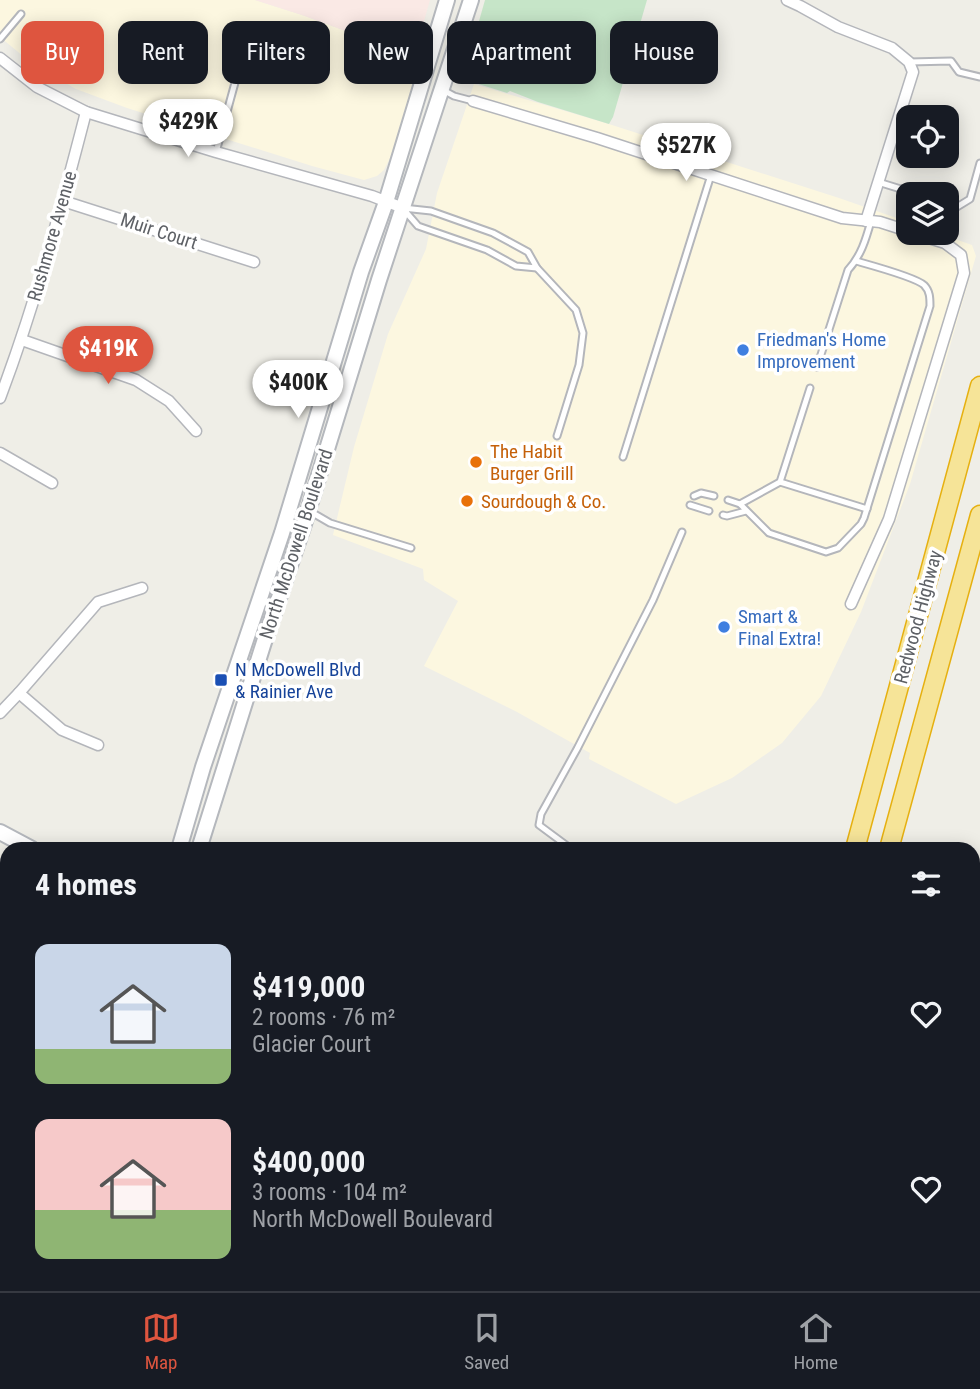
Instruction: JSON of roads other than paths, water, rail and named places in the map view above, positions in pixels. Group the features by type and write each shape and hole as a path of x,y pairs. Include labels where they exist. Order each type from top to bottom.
{"highway":[{"name":"Redwood Highway","path":"857,842 980,386"},
{"name":"Redwood Highway","path":"891,842 980,515"}],"main road":[{"name":"North McDowell Boulevard","path":"180,842 282,533 447,0"},
{"name":"North McDowell Boulevard","path":"202,842 379,280 471,0"},
{"path":"0,832 19,842"}],"street":[{"path":"787,0 838,27 892,48 909,62 913,72 878,182 869,221"},
{"path":"0,58 37,87 86,112 372,196 403,208"},
{"path":"473,102 530,117 842,218 880,222 896,227"},
{"name":"Rushmore Avenue","path":"0,398 22,340 86,112"},
{"name":"Muir Court","path":"63,201 254,262"},
{"path":"851,604 890,519 964,272 961,255 948,245"},
{"path":"22,340 136,380 169,401 196,431"},
{"path":"0,453 52,483"},
{"path":"0,713 98,602 142,588"},
{"path":"19,693 62,730 99,745"}],"lane":[{"path":"0,39 21,15"},
{"path":"909,62 951,61 959,72 980,77"},
{"path":"216,152 235,84"},
{"path":"442,89 473,102"},
{"path":"959,206 970,199 980,163"},
{"path":"623,457 711,175"},
{"path":"878,182 896,188"},
{"path":"403,208 418,226 428,231 487,250 516,266 537,268"},
{"path":"403,208 431,211 493,233 528,252 537,268 576,310 583,333 579,365 557,436"},
{"path":"817,368 848,270 856,261 866,240 869,221"},
{"path":"727,500 740,504 769,533 827,552 838,548 861,524 930,306 930,298 928,290 919,282 856,261"},
{"path":"740,504 780,482 810,388"},
{"path":"780,482 867,509"},
{"path":"694,496 702,493 714,496"},
{"path":"690,505 709,511"},
{"path":"308,510 330,523 411,548"},
{"path":"723,515 746,511"},
{"path":"562,842 539,825 541,814 653,600 682,532"}],"place":[{"name":"Friedman's Home Improvement","path":"743,350"},
{"name":"The Habit Burger Grill","path":"476,462"},
{"name":"Sourdough & Co.","path":"467,501"},
{"name":"Smart & Final Extra!","path":"724,627"},
{"name":"N McDowell Blvd & Rainier Ave","path":"221,680"}]}
